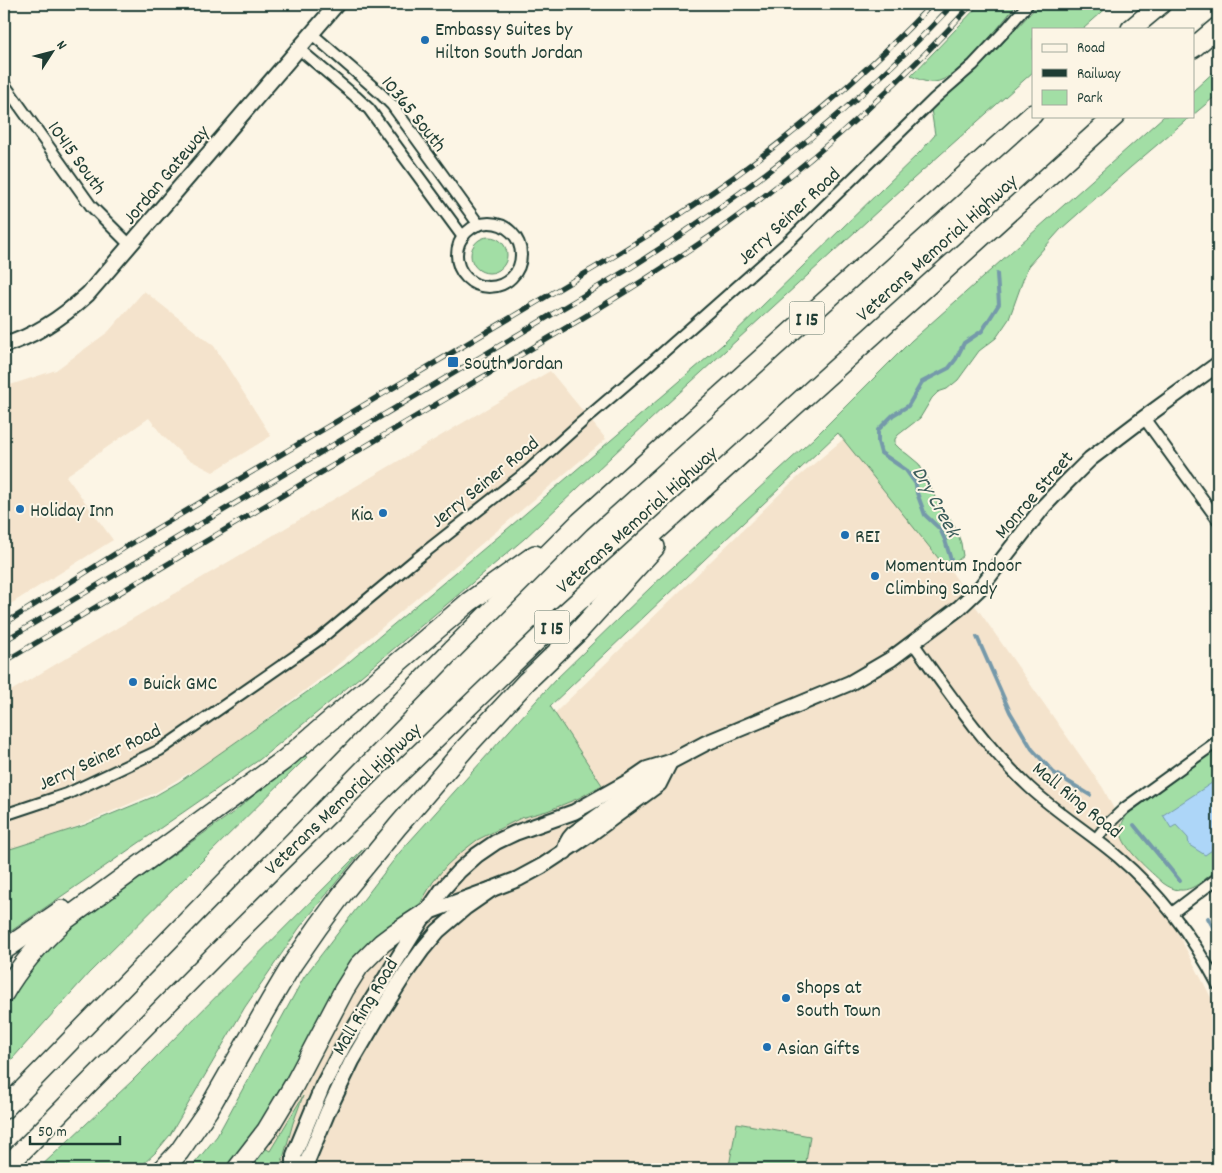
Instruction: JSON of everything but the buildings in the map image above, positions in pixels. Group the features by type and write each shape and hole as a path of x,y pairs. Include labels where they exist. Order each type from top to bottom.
{"highway":[{"path":"1133,28 1160,4"},
{"path":"1194,47 1218,27"},
{"name":"Veterans Memorial Highway","path":"4,1109 440,662 580,522 1032,115"},
{"name":"Veterans Memorial Highway","path":"12,1162 237,933 560,618 1113,118"},
{"path":"163,1169 179,1152 208,1110 293,963 344,893 398,826 467,746 527,681 578,633 724,470"},
{"path":"4,993 18,970 36,948 74,914 284,760 469,602 580,522"},
{"path":"4,950 67,906 167,845"},
{"path":"236,1169 267,1130 294,1085 344,990 359,966 382,943 426,913"},
{"path":"180,1169 194,1148 208,1110"}],"street":[{"name":"Jordan Gateway","path":"4,345 40,330 65,314 88,294 336,4"},
{"name":"Jerry Seiner Road","path":"4,815 67,794 160,750 320,639 415,560 528,471 791,239 934,99 973,65 1028,4"},
{"name":"10365 South","path":"312,34 392,105 479,225"},
{"name":"10365 South","path":"299,49 369,109 463,237"},
{"name":"10415 South","path":"4,84 90,206 130,245"},
{"path":"490,223 504,227 519,242 521,254 516,272 508,281 498,286 487,287 476,284 466,277 460,267 457,256 459,244 470,230 479,225 490,223"},
{"name":"Monroe Street","path":"724,736 850,683 878,668 913,643 959,608 981,587 1044,506 1090,459 1218,364"},
{"path":"1144,418 1218,520"},
{"name":"Mall Ring Road","path":"913,643 971,724 999,757 1030,788 1119,858 1156,894 1172,913 1202,957 1218,985"},
{"name":"Mall Ring Road","path":"294,1169 294,1155 323,1085 345,1043 426,913 442,890 459,871 496,842 532,826 574,812 631,780 647,768 670,762 724,736"},
{"path":"1096,840 1107,825 1125,808 1218,741"},
{"name":"Mall Ring Road","path":"426,913 518,878 565,852 660,784 670,762"},
{"path":"1172,913 1218,878"},
{"name":"Mall Ring Road","path":"304,1169 328,1111 352,1061 379,1015 422,950 438,931 466,907 492,889"}],"shaded area":[{"path":"144,291 214,346 271,436 213,472 186,458 162,435 149,418 66,476 113,540 4,608 4,387 56,370 108,332"},
{"path":"550,371 606,439 329,672 218,756 155,793 66,831 4,851 4,695"},
{"name":"Shops at South Town","path":"853,431 1103,788 1218,1011 1218,1169 224,1169 449,816 790,484"}],"green space":[{"path":"980,4 1017,4 979,50 955,72 944,79 934,82 911,76"},
{"path":"1039,4 1111,4 1084,28 1032,28 1032,73 666,405 524,539 259,760 4,936 4,851 85,825 153,797 179,782 344,666 722,345 920,152 935,135 931,109 991,56"},
{"path":"1218,68 1218,94 1194,114 1194,90"},
{"path":"1162,118 1189,118 1061,229 1028,266 1009,319 996,338 979,351 958,380 947,389 938,392 932,398 920,418 895,439 895,444 919,464 940,509 950,519 956,529 963,556 947,569 838,433 550,706 602,785 579,798 547,811 521,818 477,840 446,866 433,882 420,904 397,919 377,936 327,1006 252,1137 228,1169 190,1169 217,1136 304,977 400,852 555,680 651,587 814,438 911,341"},
{"path":"489,237 496,238 502,242 506,248 506,262 502,268 496,272 489,273 482,272 476,268 472,262 471,255 472,248 476,242 482,238"},
{"path":"1218,748 1218,869 1192,888 1179,890 1171,888 1145,866 1126,845 1121,832 1122,825 1128,814"},
{"path":"302,755 307,757 89,973 4,1068 4,1015 10,1000 44,954 75,924 234,812"},
{"path":"365,847 300,927 245,1007 170,1135 156,1152 138,1169 38,1169 132,1081"},
{"path":"303,1096 280,1169 246,1169 263,1147 270,1151"},
{"path":"737,1123 810,1136 805,1169 730,1169"}],"water":[{"path":"1218,779 1218,846 1205,855 1189,845 1188,838 1176,825 1171,828 1163,815"}],"waterway":[{"name":"Dry Creek","path":"953,567 940,529 925,515 917,493 916,484 906,470 881,453 878,442 878,430 893,415 908,406 922,382 949,368 964,343 982,331 999,304 997,274"},
{"name":"Dry Creek","path":"977,637 1010,712 1032,749 1054,773 1090,795"},
{"name":"Dry Creek","path":"1134,825 1180,881"},
{"name":"Dry Creek","path":"1208,918 1218,936"}],"railway":[{"path":"4,624 129,545 655,231 740,173 781,142 859,76 932,4"},
{"path":"4,641 630,268 674,239 759,179 840,113 917,42 953,4"},
{"path":"4,662 567,327 712,235 781,183 848,127 912,67 972,4"}],"place":[{"name":"Embassy Suites by Hilton South Jordan","path":"425,40"},
{"name":"South Jordan","path":"453,362"},
{"name":"Holiday Inn","path":"20,509"},
{"name":"Kia","path":"383,513"},
{"name":"REI","path":"845,535"},
{"name":"Momentum Indoor Climbing Sandy","path":"875,576"},
{"name":"Buick GMC","path":"133,682"},
{"name":"Shops at South Town","path":"786,998"},
{"name":"Asian Gifts","path":"767,1047"}]}
